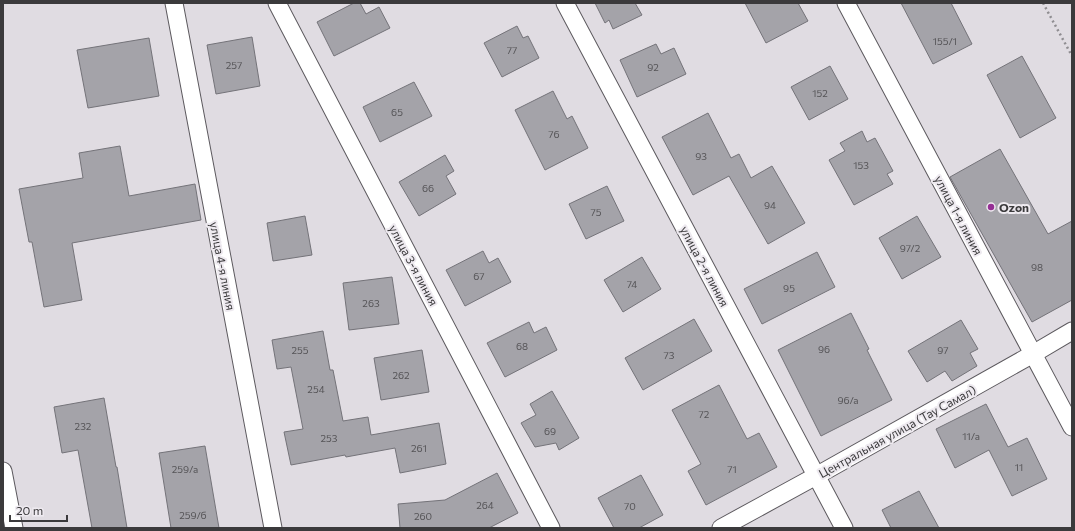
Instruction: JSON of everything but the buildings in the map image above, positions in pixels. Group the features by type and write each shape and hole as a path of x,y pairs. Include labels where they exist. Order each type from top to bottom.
{"street":[{"name":"улица 4-я линия","path":"174,3 273,528"},
{"name":"улица 3-я линия","path":"277,3 552,528"},
{"name":"улица 2-я линия","path":"565,3 844,528"},
{"name":"улица 1-я линия","path":"846,3 1072,427"},
{"name":"Центральная улица (Тау Самал)","path":"721,528 1072,331"},
{"path":"3,471 14,528"}],"path":[{"path":"1043,3 1072,56"}],"place":[{"name":"Ozon","path":"991,207"}]}
